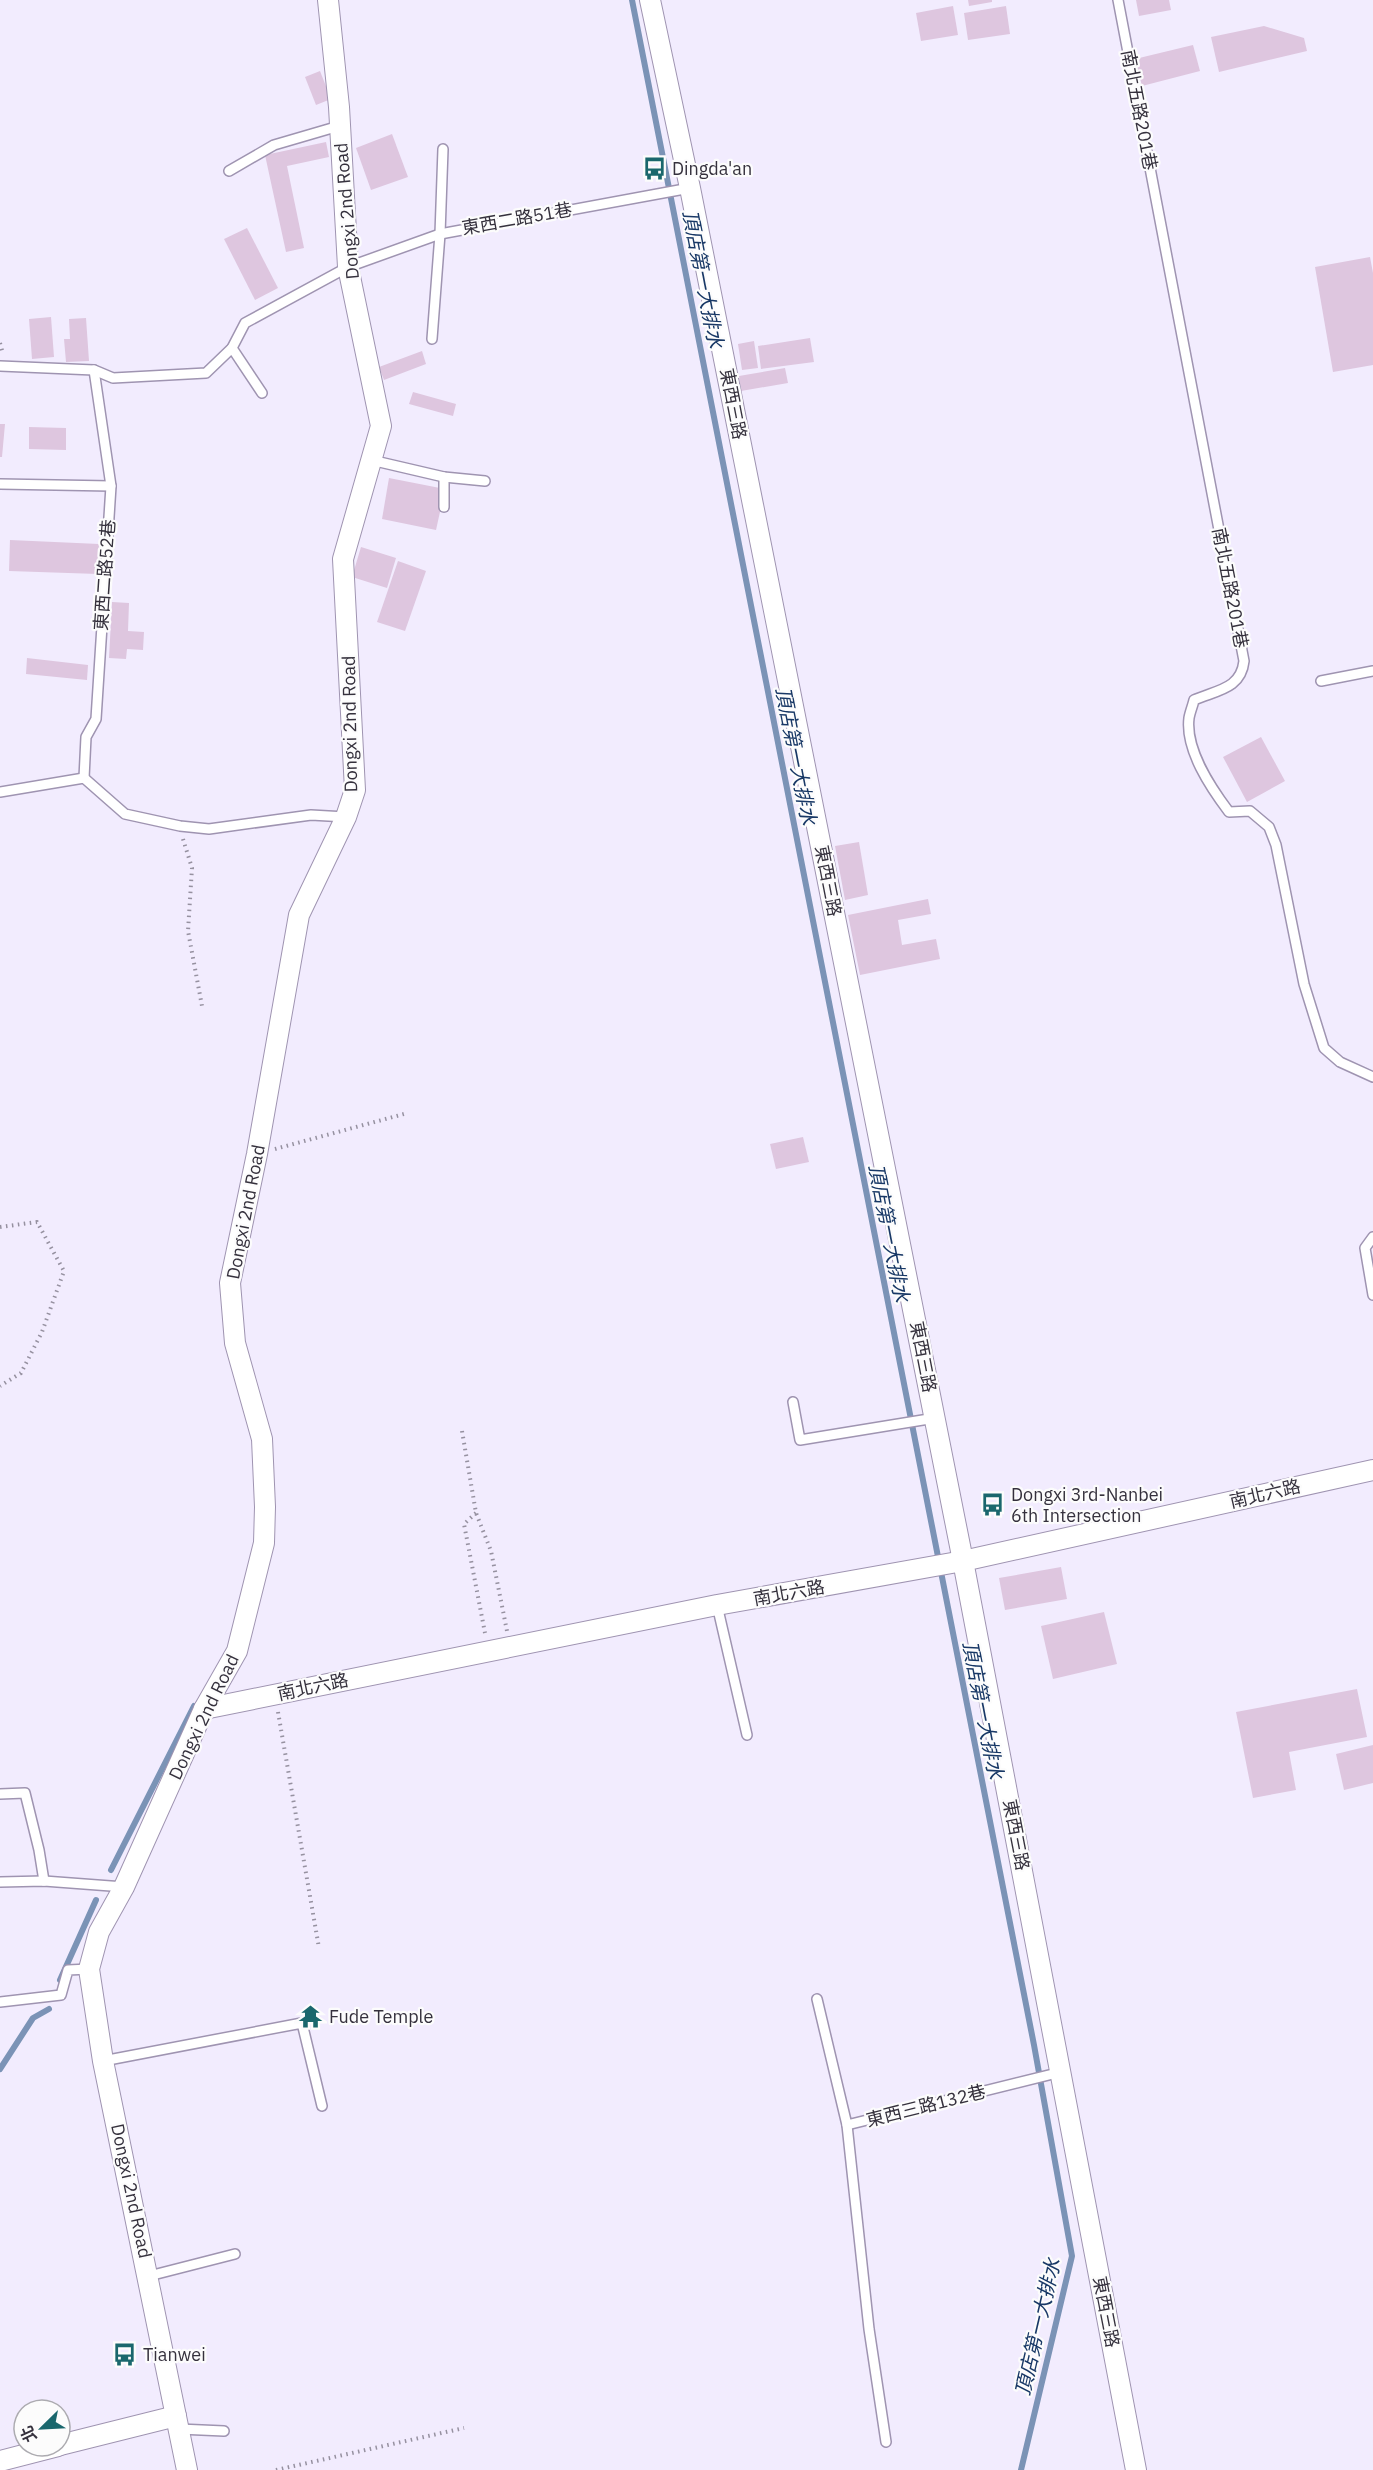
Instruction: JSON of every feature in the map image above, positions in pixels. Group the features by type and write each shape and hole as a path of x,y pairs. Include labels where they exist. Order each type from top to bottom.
{"street":[{"name":"Dongxi 2nd Road","path":"187,2470 104,2061 88,1969 99,1932 124,1887 204,1709 237,1651 264,1543 262,1439 235,1343 230,1283 257,1154 299,915 346,817 355,790 343,559 381,426 348,267 328,0"},
{"name":"東西三路","path":"650,0 690,188 935,1418 1136,2470"},
{"name":"南北六路","path":"204,1709 717,1605 963,1561 1373,1470"},
{"path":"72,2443 177,2422"}],"lane":[{"name":"南北五路201巷","path":"1118,0 1244,661 1243,672 1231,686 1194,699 1189,719 1193,745 1204,778 1229,812 1250,811 1269,827 1276,845 1304,984 1324,1048 1340,1062 1373,1077"},
{"path":"229,171 274,145 339,126"},
{"path":"432,339 440,234 443,149"},
{"name":"東西二路51巷","path":"348,267 440,234 690,188"},
{"path":"0,366 94,370 113,378 206,373 232,348 245,323 348,267"},
{"path":"232,348 262,393"},
{"name":"東西二路52巷","path":"84,778 86,737 96,719 111,486 94,370"},
{"path":"371,460 444,477 485,482"},
{"path":"444,477 444,507"},
{"path":"0,484 111,486"},
{"path":"1321,681 1373,670"},
{"path":"0,792 84,778 125,813 180,826 209,829 311,815 346,817"},
{"path":"1373,1237 1365,1248 1373,1295"},
{"path":"793,1402 800,1440 935,1418"},
{"path":"717,1605 747,1735"},
{"path":"0,1794 25,1793 44,1881"},
{"path":"0,1882 44,1881 124,1887"},
{"path":"0,2002 61,1995 68,1970 88,1969"},
{"name":"東西三路132巷","path":"817,1999 847,2125 1061,2072"},
{"path":"104,2061 302,2023 322,2106"},
{"path":"847,2125 869,2329 886,2442"},
{"path":"149,2276 236,2254"},
{"path":"177,2422 224,2431"}],"path":[{"path":"180,826 192,868 188,931 202,1006"},
{"path":"257,1154 404,1114"},
{"path":"0,1227 37,1222 64,1271 42,1332 21,1373 0,1386"},
{"path":"462,1431 476,1512 491,1551 511,1646"},
{"path":"476,1512 464,1524 489,1650"},
{"path":"275,1694 320,1948"},
{"path":"276,2470 464,2428"}],"building":[{"path":"968,0 992,0 992,2 969,6"},
{"path":"1136,0 1169,0 1171,10 1139,16"},
{"path":"953,6 958,35 921,41 916,13"},
{"path":"1006,6 1010,34 968,40 964,13"},
{"path":"1264,26 1304,38 1307,51 1219,72 1211,37"},
{"path":"1193,45 1200,71 1142,86 1135,59"},
{"path":"320,71 331,99 316,105 305,77"},
{"path":"392,134 408,177 371,190 356,148"},
{"path":"326,142 329,157 287,166 304,248 286,252 265,155"},
{"path":"247,228 278,288 255,300 224,239"},
{"path":"1370,257 1373,273 1373,365 1333,372 1315,267"},
{"path":"51,317 54,357 32,359 29,319"},
{"path":"86,318 89,361 66,362 64,339 70,339 69,319"},
{"path":"810,338 814,362 761,369 758,346"},
{"path":"754,341 758,368 742,370 738,344"},
{"path":"422,351 426,364 384,380 379,367"},
{"path":"785,368 788,383 741,391 739,376"},
{"path":"413,392 456,404 453,416 409,404"},
{"path":"0,424 5,424 2,457 0,457"},
{"path":"29,427 66,428 66,450 29,449"},
{"path":"389,478 445,489 436,530 382,519"},
{"path":"10,540 99,544 98,574 9,571"},
{"path":"361,547 396,558 387,588 352,577"},
{"path":"398,561 426,571 405,631 377,622"},
{"path":"112,602 129,603 128,631 144,632 143,650 127,649 126,659 109,658"},
{"path":"27,658 88,665 87,680 26,674"},
{"path":"1261,737 1285,781 1247,802 1223,757"},
{"path":"859,842 868,895 845,900 835,846"},
{"path":"928,899 931,914 898,920 902,945 936,939 940,959 860,975 848,915"},
{"path":"803,1137 809,1162 776,1169 770,1144"},
{"path":"1061,1567 1067,1599 1005,1610 999,1578"},
{"path":"1104,1612 1117,1664 1053,1679 1041,1626"},
{"path":"1357,1689 1367,1737 1289,1752 1296,1790 1253,1798 1236,1712"},
{"path":"1373,1745 1373,1783 1344,1790 1336,1754"}],"waterway":[{"name":"頂店第一大排水","path":"632,0 1034,2045 1072,2256 1021,2470"},
{"path":"111,1870 194,1706"},
{"path":"60,1980 96,1900"},
{"path":"0,2069 33,2018 49,2009"}],"place":[{"name":"Dingda'an","path":"654,169"},
{"name":"Dongxi 3rd-Nanbei 6th Intersection","path":"993,1505"},
{"name":"Fude Temple","path":"311,2017"},
{"name":"Tianwei","path":"125,2355"}]}
